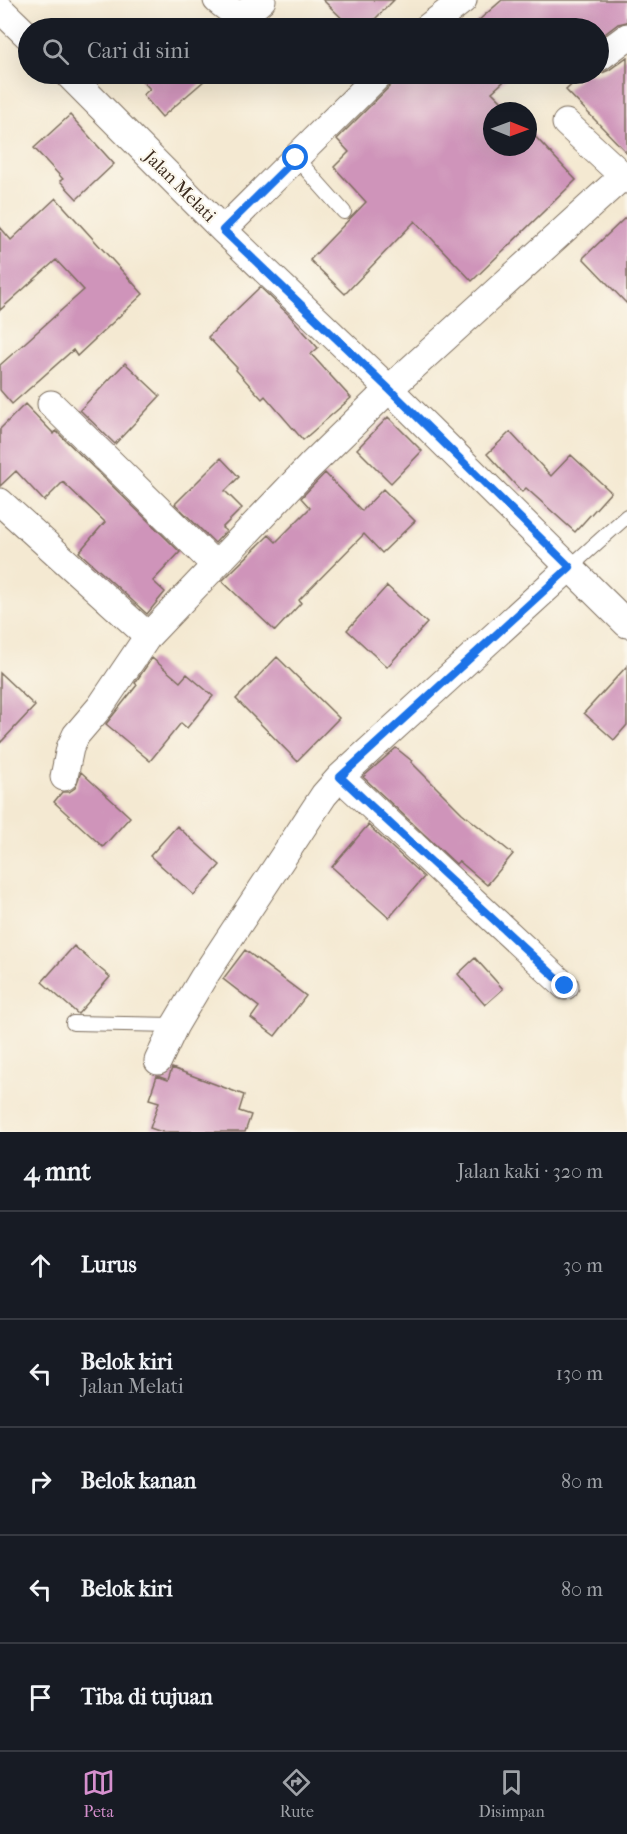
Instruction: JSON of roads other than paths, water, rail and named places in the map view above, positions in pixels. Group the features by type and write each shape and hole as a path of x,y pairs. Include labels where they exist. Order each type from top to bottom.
{"street":[{"path":"216,0 232,12 240,14 250,10 262,0"},
{"path":"440,18 463,0"},
{"path":"0,9 18,26"},
{"path":"609,50 627,37"},
{"name":"Jalan Melati","path":"78,84 223,230 389,389 627,624"},
{"path":"223,230 370,84"},
{"path":"63,777 70,748 76,735 100,707 148,636 309,466 389,389 625,178 566,123"},
{"path":"51,404 215,565"},
{"path":"0,502 148,636"},
{"path":"158,1061 175,1025 203,978 324,795 340,777 570,567"},
{"path":"340,777 565,986"}],"lane":[{"path":"296,158 344,212"},
{"path":"570,567 627,516"},
{"path":"73,1023 175,1025"}]}
